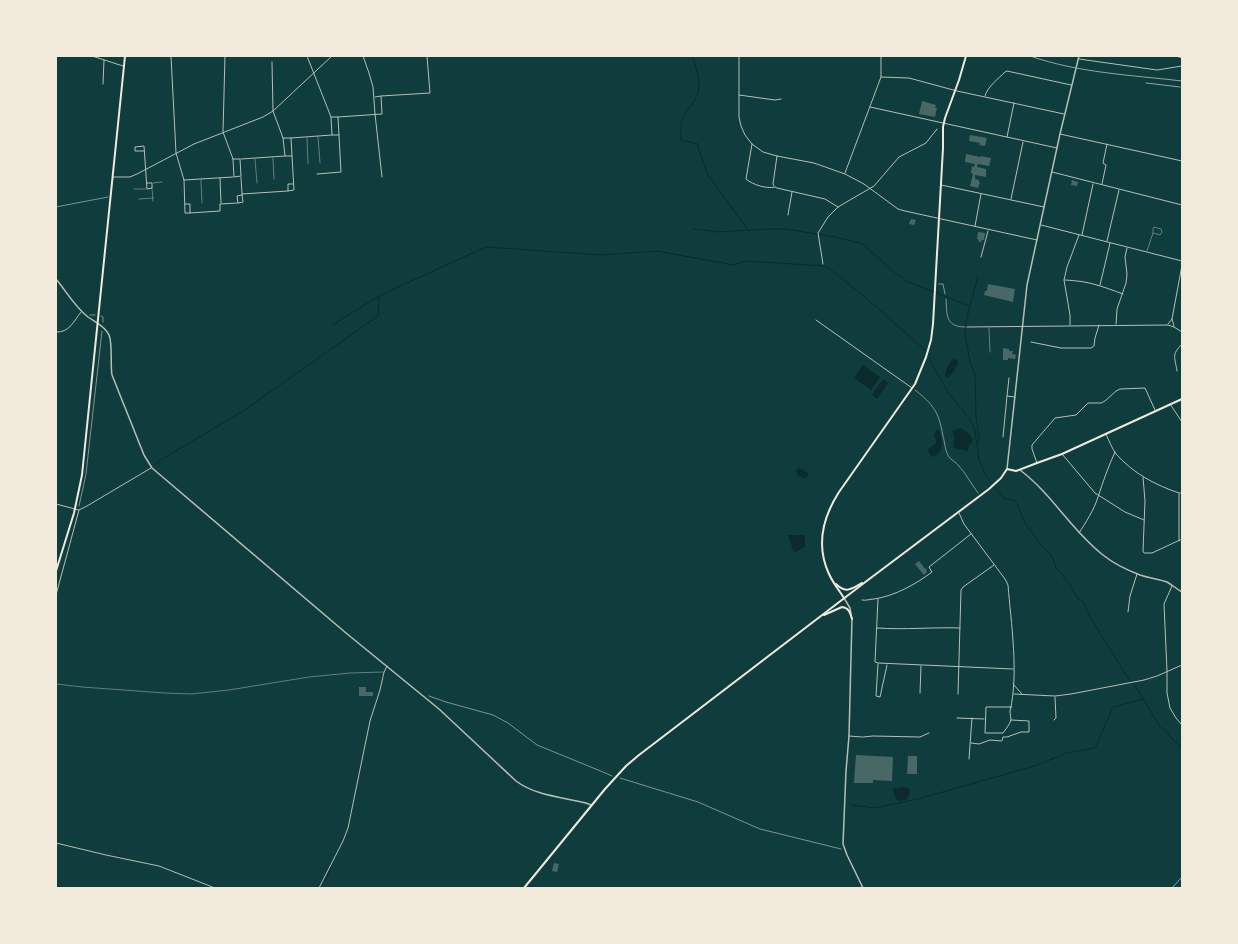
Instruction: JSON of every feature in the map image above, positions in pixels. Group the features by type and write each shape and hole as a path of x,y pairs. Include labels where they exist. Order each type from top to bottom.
{"main road":[{"path":"56,571 74,509 82,468 125,56"},
{"path":"844,598 830,576 824,557 822,542 824,522 833,500 848,477 914,389 930,344 935,292 944,124 966,56"},
{"path":"524,888 616,776 648,747 958,511 980,496 996,483 1007,469 1014,471 1020,470 1062,454 1182,399"},
{"path":"830,576 840,589 846,590 868,580"},
{"path":"821,616 842,606 847,608 852,619"}],"street":[{"path":"92,56 124,66"},
{"path":"171,56 176,153 184,180 185,213 220,211 220,177"},
{"path":"225,56 223,132 233,159 234,177"},
{"path":"307,56 331,117 332,135"},
{"path":"112,177 130,177 194,144 261,118 273,111 332,56"},
{"path":"363,56 370,73 373,87 382,177"},
{"path":"374,97 430,93 427,56"},
{"path":"739,56 738,95 741,126 745,135 752,144 763,152 814,163 845,174 856,179 898,209 910,213 1037,240"},
{"path":"845,174 881,77 881,56"},
{"path":"1007,469 1027,285 1064,114 1079,56"},
{"path":"1176,56 1182,58"},
{"path":"1079,59 1157,70 1182,66"},
{"path":"103,84 104,60"},
{"path":"272,62 273,111 283,138 285,156"},
{"path":"985,96 989,87 1007,71 1071,85"},
{"path":"881,77 909,78 955,90 1064,114"},
{"path":"738,95 775,100 781,99"},
{"path":"331,117 382,114 381,96"},
{"path":"1007,137 1014,103"},
{"path":"870,107 1057,148"},
{"path":"317,174 341,172 338,117"},
{"path":"823,264 818,233 828,217 838,207 874,186 899,157 926,143 937,129"},
{"path":"1060,134 1182,161"},
{"path":"283,138 339,135"},
{"path":"238,202 237,196 242,194 294,190 290,138"},
{"path":"1011,200 1023,141"},
{"path":"752,144 746,180 751,183 771,188 775,187 825,199 838,207"},
{"path":"1102,185 1106,165 1103,163 1107,144"},
{"path":"144,151 135,151 135,147 144,146 147,189 152,188 152,183 147,183"},
{"path":"233,159 292,156"},
{"path":"775,187 773,184 777,156"},
{"path":"221,204 243,202 240,159"},
{"path":"1051,172 1182,205"},
{"path":"184,180 241,176"},
{"path":"1082,236 1094,182"},
{"path":"288,191 288,184 293,184"},
{"path":"941,185 1044,208"},
{"path":"1107,242 1119,189"},
{"path":"788,215 792,191"},
{"path":"975,226 981,194"},
{"path":"185,204 190,204 190,213"},
{"path":"1040,225 1182,261"},
{"path":"981,257 988,230"},
{"path":"1070,326 1070,315 1064,280 1066,267 1079,235"},
{"path":"1100,285 1110,243"},
{"path":"1116,325 1117,309 1123,294 1127,274 1125,258 1127,247"},
{"path":"1174,326 1172,319 1182,265"},
{"path":"56,279 81,311 102,326 108,334 110,341 110,365 112,375 144,454 152,468 341,629 423,696 512,778 538,793 586,803 592,806"},
{"path":"1064,280 1082,281 1100,285 1123,294"},
{"path":"56,332 62,332 70,327 81,311"},
{"path":"1168,324 1172,319"},
{"path":"816,320 914,389"},
{"path":"967,327 1168,324 1174,326 1182,332"},
{"path":"1031,342 1061,348 1091,348 1094,346 1099,325"},
{"path":"1177,371 1174,354 1182,344"},
{"path":"1003,437 1009,378"},
{"path":"1037,463 1032,445 1055,418 1076,415 1088,402 1101,403 1120,389 1145,388 1156,411"},
{"path":"1007,396 1015,397"},
{"path":"1170,404 1182,422"},
{"path":"1105,434 1115,452 1143,477 1157,485 1182,493"},
{"path":"1078,533 1088,518 1099,495 1105,475 1115,452"},
{"path":"1062,454 1092,490 1125,512 1144,520"},
{"path":"56,504 79,510 152,468"},
{"path":"1020,470 1041,489 1078,533 1103,556 1137,574 1166,582 1182,592"},
{"path":"1143,477 1145,501 1144,553 1152,553 1182,539"},
{"path":"1179,493 1179,541"},
{"path":"56,595 79,510"},
{"path":"958,511 964,524 1008,585 1014,669 1012,707 1010,711 1011,720 1003,733 1002,741 990,740 979,744 971,743"},
{"path":"862,600 878,599 906,588 926,577 932,572 929,567 972,534"},
{"path":"958,694 962,590 963,587 994,565"},
{"path":"1128,612 1130,596 1137,574"},
{"path":"1172,585 1164,604 1168,701 1172,713 1182,725"},
{"path":"844,598 850,608 852,619 849,736 843,838 845,849 863,888"},
{"path":"878,599 875,662 878,663 876,696 880,697 888,664"},
{"path":"876,628 961,628"},
{"path":"878,663 1014,669"},
{"path":"920,693 921,665"},
{"path":"1013,694 1055,696 1151,678 1182,665"},
{"path":"319,888 348,828 370,721 387,666"},
{"path":"1013,684 1022,694"},
{"path":"1054,720 1056,718 1055,696"},
{"path":"1003,733 985,733 986,707 1012,707"},
{"path":"957,718 985,719"},
{"path":"970,759 972,718"},
{"path":"1003,737 1021,732 1029,732 1029,721 1011,720"},
{"path":"849,736 920,737 929,733"},
{"path":"56,843 159,866 215,888"}],"lane":[{"path":"318,136 320,163"},
{"path":"306,137 308,164"},
{"path":"273,156 274,179"},
{"path":"255,158 257,183"},
{"path":"200,178 202,202"},
{"path":"152,183 162,182"},
{"path":"152,188 153,202"},
{"path":"134,189 147,189"},
{"path":"139,199 153,198"},
{"path":"1147,252 1153,233 1153,228 1161,229 1162,232 1160,235 1153,233"},
{"path":"989,326 990,352"},
{"path":"56,684 191,694 229,690 309,677 350,673 384,672"}],"path":[{"path":"56,207 108,197"},
{"path":"935,283 943,284 945,294"},
{"path":"946,299 947,316 949,321 954,326 964,327"},
{"path":"79,510 88,456 103,316 88,314"},
{"path":"914,389 928,400 937,413 942,425 946,450 949,457 958,464 980,496"},
{"path":"423,696 493,715 508,723 536,745 613,777 616,776 621,779 689,799 760,829 845,849"}],"water":[{"path":"953,359 957,360 958,364 952,374 947,378 945,376 946,372"},
{"path":"863,365 880,377 871,390 854,378"},
{"path":"883,379 888,383 877,399 872,395"},
{"path":"961,428 972,438 972,443 969,445 968,451 954,448 953,442 955,438 952,431"},
{"path":"936,429 940,432 942,446 937,455 933,457 929,454 928,449 936,443 934,436"},
{"path":"799,468 808,473 808,477 803,478 797,475 796,470"},
{"path":"788,535 804,535 805,547 794,553"},
{"path":"904,787 910,789 909,797 907,797 907,800 899,801 896,799 892,789"}],"building":[{"path":"922,101 936,105 935,108 937,108 935,117 919,114"},
{"path":"970,135 987,138 985,146 979,145 980,143 969,141"},
{"path":"966,154 991,158 989,166 978,164 977,167 986,169 986,177 975,175 975,179 979,180 980,182 978,188 970,186 973,174 971,173 972,166 974,167 975,164 965,162"},
{"path":"1072,180 1078,182 1077,186 1071,185"},
{"path":"911,219 916,220 914,225 909,224"},
{"path":"978,232 985,233 984,240 981,242 977,239"},
{"path":"988,284 1015,289 1013,302 984,295 985,291 987,291"},
{"path":"1003,348 1013,351 1012,354 1016,355 1015,359 1008,358 1008,360 1003,360"},
{"path":"919,561 927,570 924,575 915,564"},
{"path":"359,687 366,687 366,692 373,692 373,696 359,696"},
{"path":"856,755 893,757 892,781 873,780 873,783 854,783"},
{"path":"908,756 917,756 917,774 907,774"},
{"path":"554,863 559,864 557,872 552,871"}],"waterway":[{"path":"692,56 698,74 699,89 695,99 683,118 681,140 698,144 698,148 708,175 748,230"},
{"path":"694,229 718,232 786,229 835,237 863,244 906,281 970,306 966,321 965,333 970,362 975,374 976,416 979,439 978,444"},
{"path":"334,324 385,293 486,247 602,255 657,251 734,265 744,261 826,266 865,297 925,350"},
{"path":"970,306 978,275"},
{"path":"155,465 159,461 243,411 378,316 379,297"},
{"path":"930,358 948,392 971,421 975,431 979,460 990,482"},
{"path":"996,489 1004,498 1015,501 1025,523 1044,549 1049,552 1056,568 1070,584 1078,599 1083,601 1090,617 1128,678 1138,690 1160,727 1182,748"},
{"path":"852,805 875,808 918,799 1038,765 1066,753 1095,748 1113,707 1143,699"},
{"path":"325,881 331,868"}],"railway":[{"path":"1030,56 1049,62 1086,70 1182,81"},
{"path":"1146,83 1180,87"},
{"path":"1172,888 1182,877"}]}
